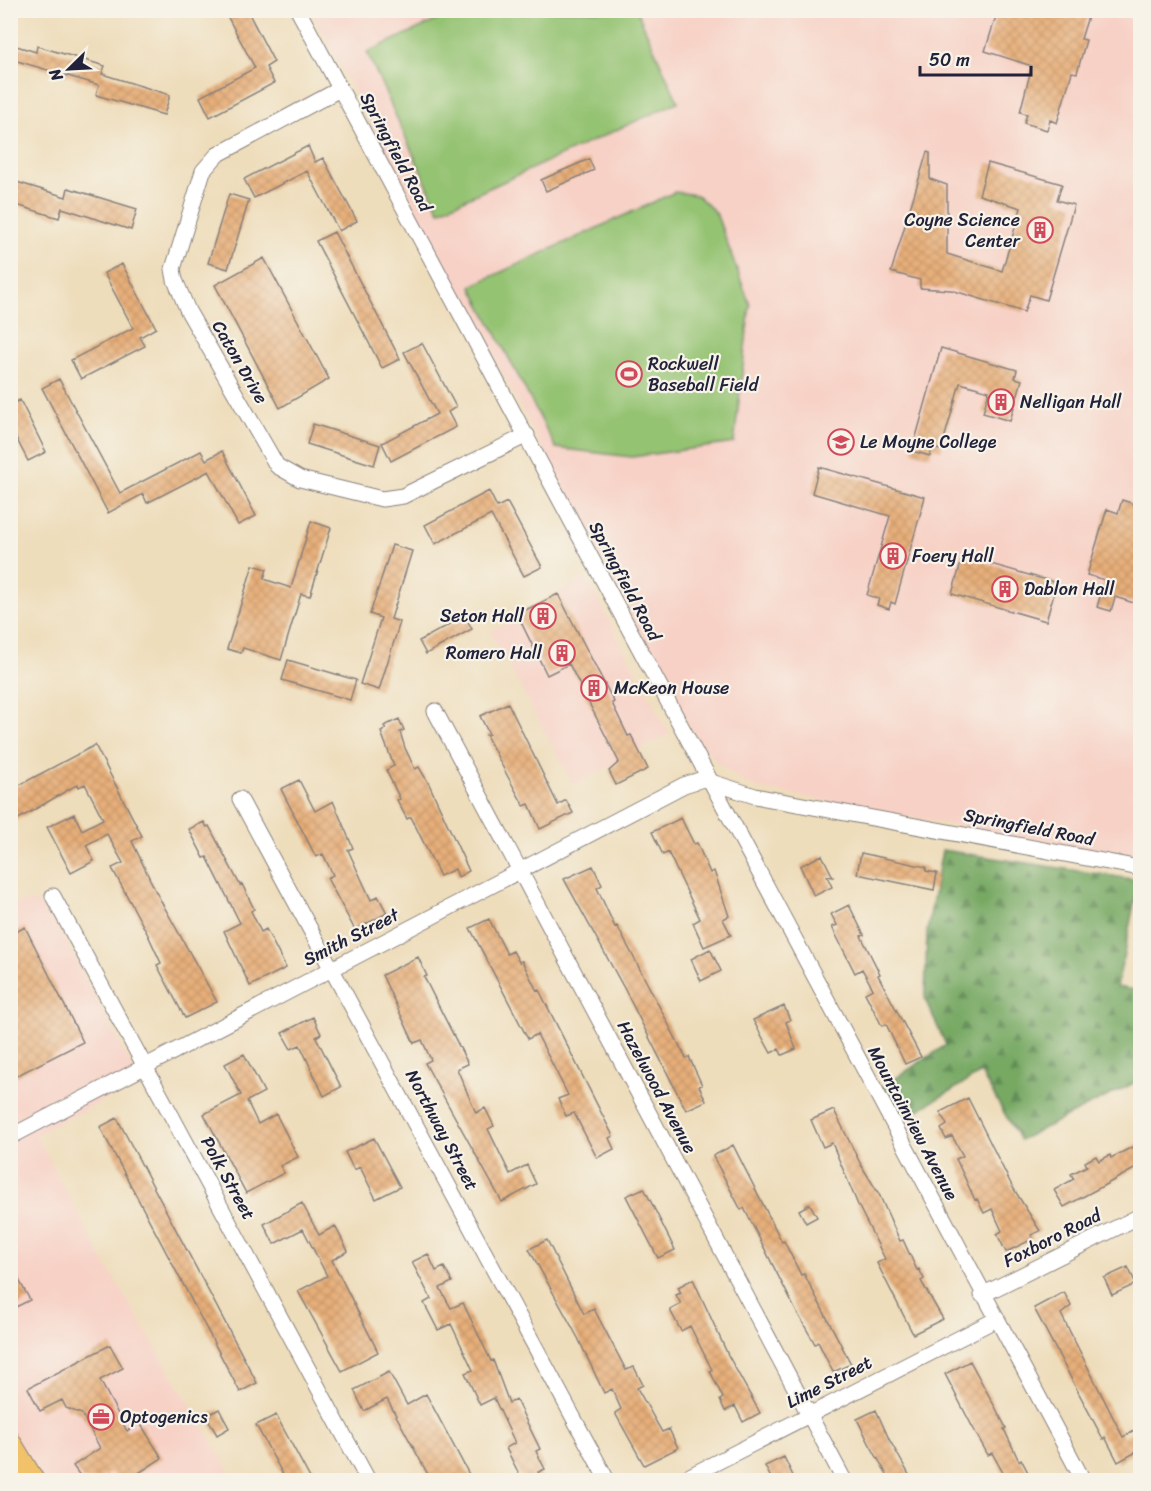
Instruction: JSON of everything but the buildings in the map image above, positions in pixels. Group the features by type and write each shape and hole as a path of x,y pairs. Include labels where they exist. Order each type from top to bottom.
{"main road":[{"path":"10,1439 35,1480"},
{"path":"10,1468 21,1480"}],"street":[{"name":"Springfield Road","path":"298,10 527,435 619,614 711,782 755,796 1140,868"},
{"name":"Caton Drive","path":"340,89 217,155 203,171 174,269 175,280 188,311 277,466 300,479 382,499 403,496 527,435"},
{"name":"Hazelwood Avenue","path":"435,711 844,1480"},
{"name":"Smith Street","path":"10,1137 684,784 703,779 711,782"},
{"name":"Mountainview Avenue","path":"711,782 995,1320 1083,1480"},
{"name":"Northway Street","path":"240,799 607,1480"},
{"name":"Polk Street","path":"53,896 368,1480"},
{"name":"Foxboro Road","path":"982,1295 1140,1216"},
{"name":"Lime Street","path":"682,1480 995,1320"}],"shaded area":[{"name":"Le Moyne College","path":"311,11 1140,11 1140,861 758,788 739,780 719,764 695,738"},
{"path":"586,577 669,734 574,785 490,632"},
{"path":"28,900 47,906 140,1082 36,1135 100,1255 235,1480 11,1480 10,906"}],"green space":[{"path":"459,10 637,11 678,102 439,211 367,52"},
{"name":"Rockwell Baseball Field","path":"675,192 697,195 716,213 750,305 734,443 632,457 556,448 471,286"},
{"path":"942,850 1139,880 1117,987 1140,991 1140,1080 1020,1140 981,1073 898,1122 881,1088 946,1045 925,999 927,932"}],"place":[{"name":"Coyne Science Center","path":"1040,230"},
{"name":"Rockwell Baseball Field","path":"629,374"},
{"name":"Nelligan Hall","path":"1001,402"},
{"name":"Le Moyne College","path":"841,442"},
{"name":"Foery Hall","path":"893,556"},
{"name":"Dablon Hall","path":"1005,589"},
{"name":"Seton Hall","path":"543,616"},
{"name":"Romero Hall","path":"562,653"},
{"name":"McKeon House","path":"594,688"},
{"name":"Optogenics","path":"101,1417"}]}
